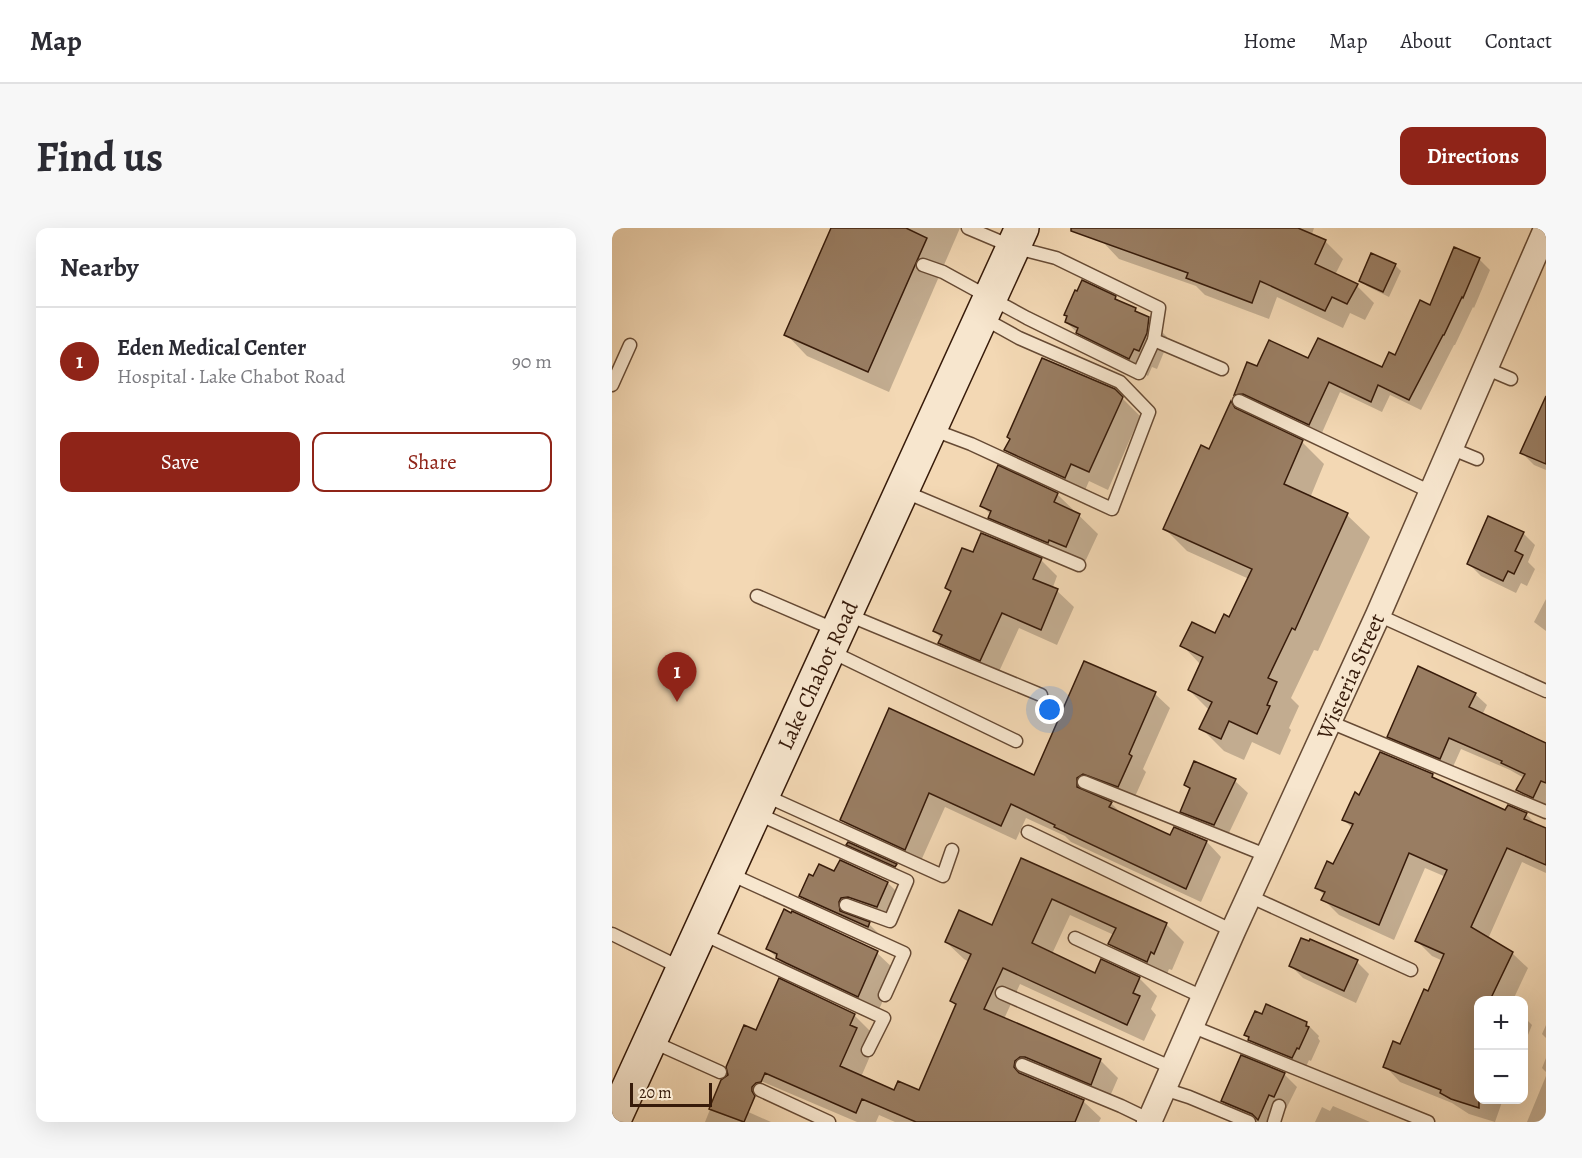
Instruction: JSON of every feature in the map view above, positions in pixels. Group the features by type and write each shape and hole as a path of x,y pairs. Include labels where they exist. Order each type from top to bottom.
{"main road":[{"name":"Lake Chabot Road","path":"613,1122 1017,238"}],"street":[{"name":"Wisteria Street","path":"1149,1121 1205,999 1233,931 1330,722 1546,229"}],"lane":[{"path":"968,228 1017,238 1159,308 1154,340 1139,374 986,307"},
{"path":"923,265 943,272 1019,338 1120,382 1149,412 1112,509 970,444 930,429"},
{"path":"1154,340 1222,369"},
{"path":"612,385 630,345"},
{"path":"1485,368 1510,379"},
{"path":"1239,401 1431,492"},
{"path":"1450,448 1477,459"},
{"path":"902,491 1079,565"},
{"path":"757,596 837,632 1016,741"},
{"path":"1377,615 1546,691"},
{"path":"837,632 1041,694"},
{"path":"1330,722 1546,812"},
{"path":"1084,782 1268,856"},
{"path":"758,804 943,876 952,850"},
{"path":"758,804 908,881 890,921 846,905"},
{"path":"1028,832 1233,931"},
{"path":"727,872 904,953 885,995"},
{"path":"1249,896 1411,970"},
{"path":"700,932 884,1017 868,1050"},
{"path":"612,934 683,968"},
{"path":"1075,938 1205,999"},
{"path":"1002,993 1168,1078 1189,1097 1249,1122"},
{"path":"1191,1026 1428,1122"},
{"path":"650,1040 720,1072"},
{"path":"1022,1065 1121,1106 1149,1121"},
{"path":"760,1090 830,1122"},
{"path":"1274,1122 1279,1106"}],"building":[{"path":"831,228 906,228 927,238 868,372 784,335"},
{"path":"1071,228 1298,228 1326,240 1315,264 1358,284 1347,304 1332,297 1325,311 1260,281 1252,303 1186,278 1188,273 1071,231"},
{"path":"1454,247 1480,258 1463,298 1409,400 1378,385 1371,402 1329,382 1309,425 1243,394 1234,395 1247,362 1257,366 1269,340 1308,358 1318,338 1382,367 1389,352 1395,355 1420,300 1430,305"},
{"path":"1371,253 1396,264 1383,292 1359,281"},
{"path":"1082,280 1116,296 1115,299 1136,308 1135,311 1149,317 1147,333 1139,351 1134,349 1129,359 1076,333 1078,328 1065,322 1067,316 1064,315"},
{"path":"1042,358 1115,389 1123,397 1089,472 1071,464 1065,478 1004,450 1010,439 1007,437"},
{"path":"1546,396 1546,464 1520,453"},
{"path":"1231,401 1235,408 1303,440 1284,484 1348,513 1295,630 1292,628 1268,678 1277,682 1267,705 1270,706 1257,734 1229,721 1221,739 1199,729 1212,702 1188,690 1203,657 1180,646 1192,622 1215,633 1224,614 1229,617 1252,569 1163,529 1201,445 1209,449"},
{"path":"998,465 1058,493 1054,502 1080,514 1066,547 1049,540 1048,543 988,518 991,511 980,506"},
{"path":"1488,516 1524,532 1515,551 1523,555 1514,574 1508,571 1503,581 1467,564"},
{"path":"981,533 1042,558 1033,579 1058,589 1041,630 1002,613 980,661 938,643 942,635 933,631 951,591 945,588 962,548 973,552"},
{"path":"1084,661 1156,692 1129,754 1132,756 1118,787 1083,774 1077,778 1077,787 1112,802 1109,807 1170,835 1174,827 1207,841 1186,889 1054,827 1055,825 1011,804 1001,826 929,793 905,850 840,820 889,708 1034,775"},
{"path":"1418,666 1476,693 1469,707 1546,743 1546,783 1541,781 1533,798 1516,790 1525,774 1501,763 1502,761 1449,738 1440,759 1387,737"},
{"path":"1380,752 1433,774 1432,777 1505,810 1508,805 1527,813 1524,819 1546,828 1546,865 1507,848 1471,927 1513,952 1492,996 1474,996 1474,1104 1479,1104 1479,1108 1451,1099 1440,1093 1441,1090 1383,1067 1393,1041 1400,1044 1424,989 1428,991 1444,954 1415,941 1447,870 1409,853 1379,925 1321,900 1325,892 1315,888 1327,861 1333,864 1353,824 1342,820 1355,792 1359,795"},
{"path":"1194,761 1236,779 1214,825 1180,812 1190,788 1184,785"},
{"path":"848,842 897,864 895,867 846,845"},
{"path":"1021,858 1167,923 1154,954 1151,952 1147,962 1108,944 1116,928 1052,899 1032,943 1095,973 1101,959 1140,977 1133,993 1140,996 1127,1025 1003,968 984,1009 1101,1059 1091,1085 1025,1057 1020,1057 1015,1061 1014,1067 1019,1073 1084,1100 1075,1122 916,1122 862,1099 856,1113 765,1073 761,1082 752,1087 755,1096 744,1122 709,1109 721,1080 728,1075 726,1067 744,1025 756,1030 779,978 855,1014 850,1025 857,1028 840,1066 894,1090 898,1081 919,1090 956,1004 950,1001 971,954 945,942 959,910 992,925"},
{"path":"840,860 888,882 877,907 848,897 841,898 839,902 840,911 870,922 868,927 799,896 809,874 813,876 819,864 834,871"},
{"path":"784,909 878,951 858,997 776,958 777,954 766,949"},
{"path":"1301,938 1309,941 1310,939 1358,960 1344,991 1289,966"},
{"path":"1266,1004 1307,1022 1306,1026 1309,1027 1299,1049 1297,1048 1292,1058 1248,1040 1249,1037 1244,1035 1255,1011 1262,1014"},
{"path":"1241,1055 1285,1073 1274,1097 1269,1095 1258,1120 1252,1114 1221,1101"}],"place":[{"name":"Eden Medical Center","path":"677,702"}]}
